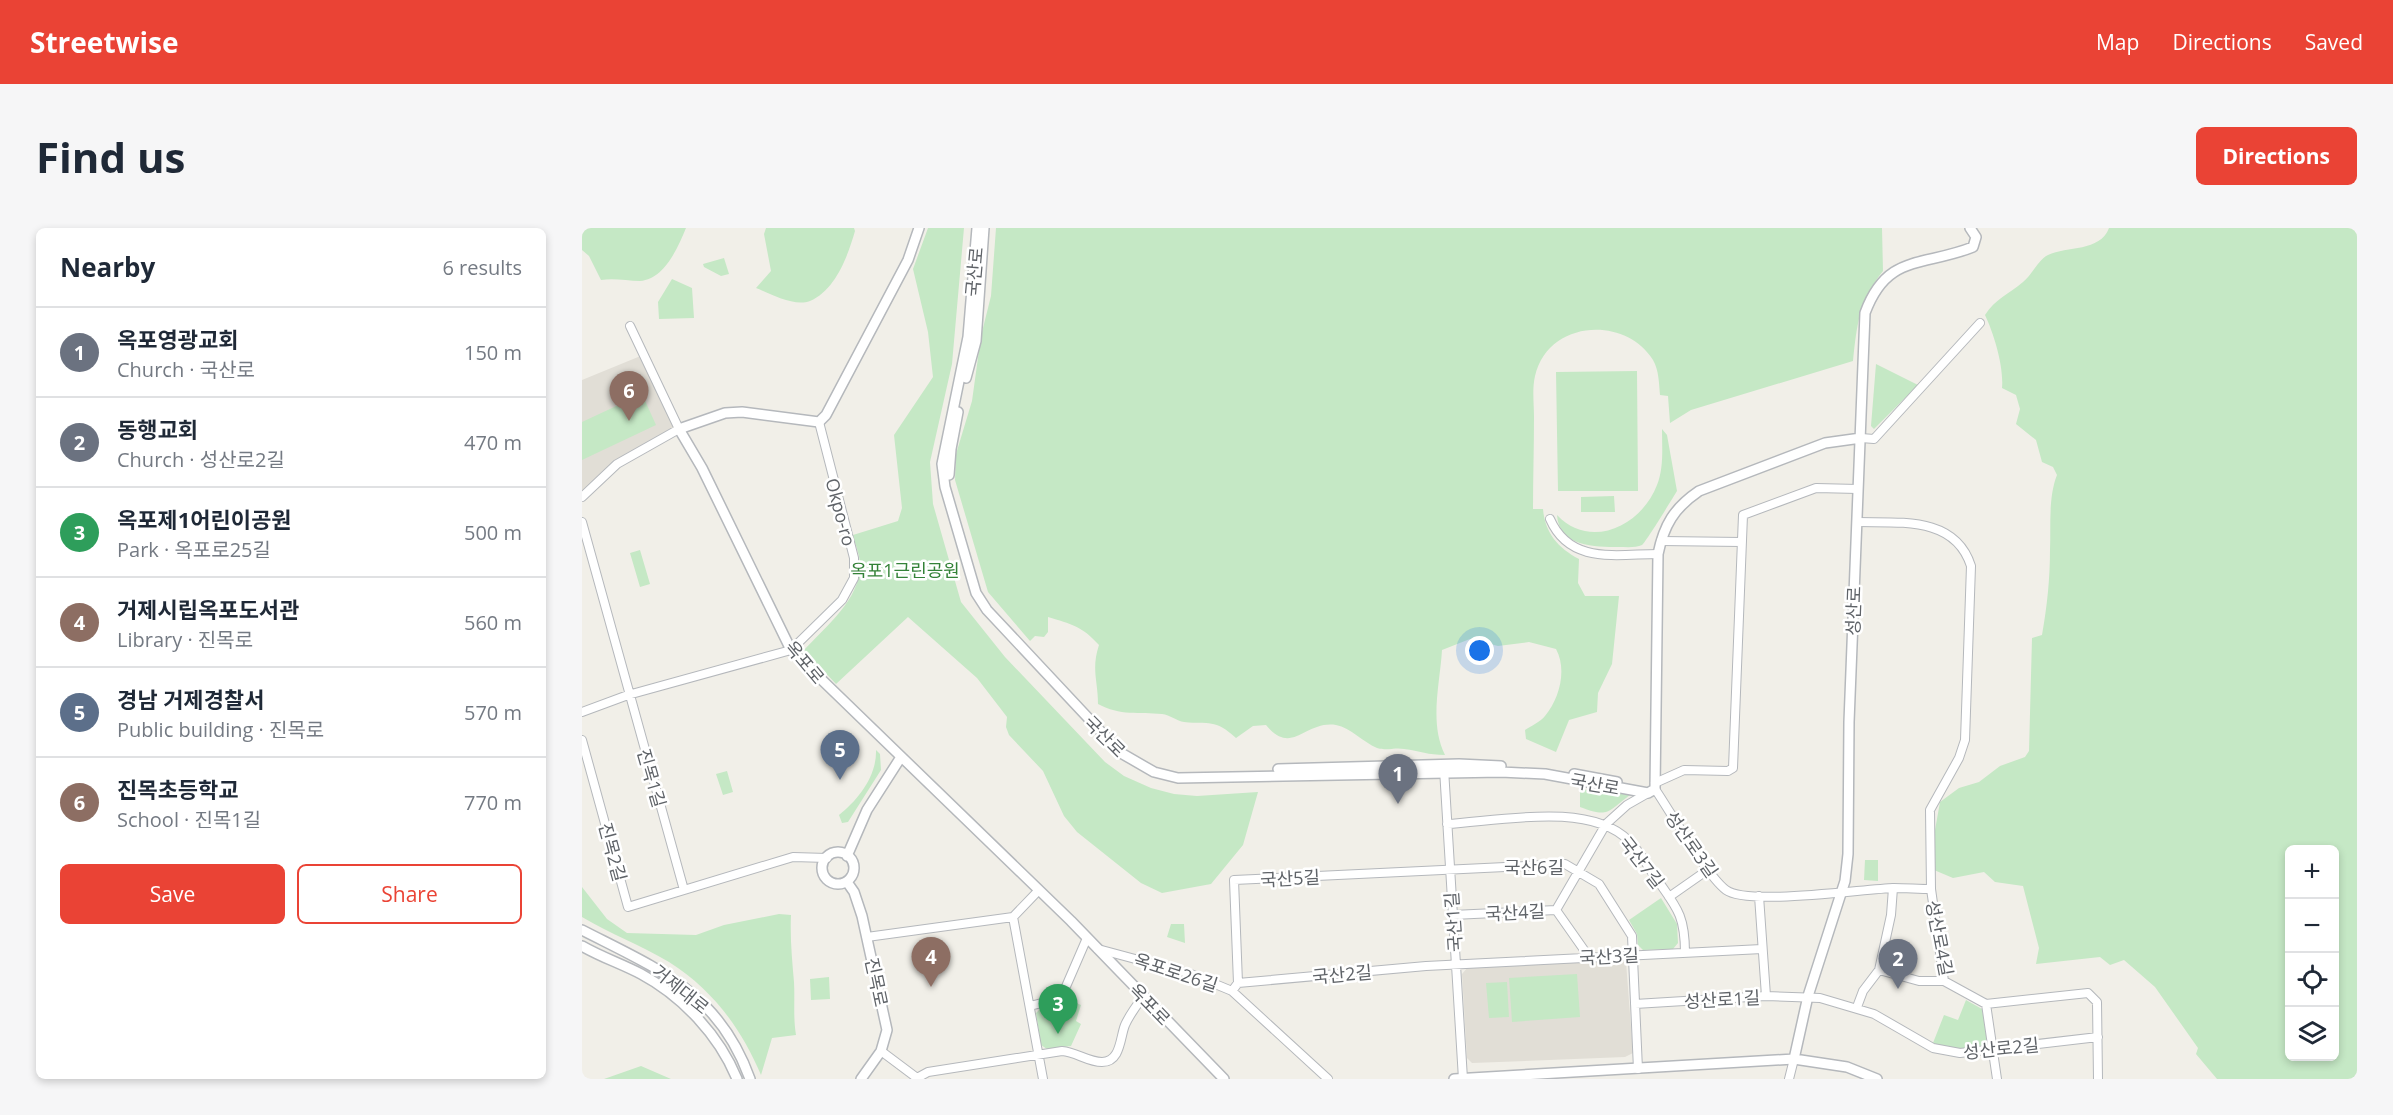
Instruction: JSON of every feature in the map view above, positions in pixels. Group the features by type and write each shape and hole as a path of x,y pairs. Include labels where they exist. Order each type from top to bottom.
{"street":[{"path":"582,497 617,464 680,429 725,413 742,412 819,422 826,415 908,260 919,228"},
{"name":"국산로","path":"977,228 968,338 942,464 945,487 976,593 987,610 1115,748 1135,763 1154,772 1178,778 1443,768"},
{"name":"국산로","path":"984,228 975,341 948,467 951,490 978,580 991,608 1121,746 1138,760 1180,772 1443,768 1547,769 1653,788"},
{"name":"성산로","path":"1794,1059 1808,996 1842,892 1848,854 1865,313 1873,293 1884,278 1895,269 1973,247 1976,237 1970,228"},
{"path":"1653,788 1658,554 1668,519 1685,501 1699,491 1825,443 1861,438 1874,439 1980,323"},
{"path":"630,326 680,429"},
{"name":"Okpo-ro","path":"791,650 842,600 854,578 854,558 819,422"},
{"name":"옥포로","path":"680,429 702,468 791,650 1087,938 1224,1079"},
{"path":"1556,910 1606,824 1627,804 1684,770 1728,771 1732,768 1743,515 1816,488 1858,489"},
{"path":"1550,519 1564,542 1581,551 1605,554 1658,554"},
{"name":"진목1길","path":"582,522 628,695 684,890"},
{"path":"1857,522 1918,524 1943,530 1962,547 1971,566 1966,731 1959,758 1930,810 1931,889"},
{"path":"1661,541 1742,542"},
{"path":"582,712 628,695 791,650"},
{"name":"진목2길","path":"582,740 628,907 684,890"},
{"path":"847,855 867,810 901,757"},
{"name":"국산1길","path":"1443,768 1462,1079"},
{"name":"성산로3길","path":"1653,788 1709,869 1725,889 1732,893 1759,896 1842,892"},
{"name":"국산7길","path":"1448,824 1564,816 1588,818 1606,824 1630,841 1670,897 1683,919 1685,953"},
{"path":"684,890 793,857 827,858 839,853 847,855 854,869 847,882 837,884 825,877 823,867 827,858"},
{"name":"국산6길","path":"1450,870 1565,864 1599,884 1632,936 1638,1069"},
{"path":"1670,897 1709,869"},
{"name":"국산5길","path":"1238,983 1234,880 1450,870"},
{"name":"진목로","path":"847,882 854,892 867,937 887,1030 881,1051 861,1079"},
{"path":"1857,1007 1863,990 1879,970 1891,915 1893,888"},
{"name":"성산로4길","path":"1842,892 1893,888 1931,889 1944,981 1986,1004"},
{"path":"867,937 1013,917 1038,891"},
{"path":"1759,896 1766,996"},
{"name":"국산4길","path":"1453,915 1556,910 1589,957"},
{"path":"1013,917 1043,1079"},
{"name":"거제대로","path":"582,930 668,974 702,1002 723,1027 743,1059 750,1079"},
{"path":"1030,1006 1061,998 1087,938"},
{"name":"거제대로","path":"582,946 650,979 678,999 714,1039 737,1079"},
{"name":"옥포로26길","path":"1098,949 1191,974 1232,991 1328,1079"},
{"name":"국산3길","path":"1456,965 1762,949"},
{"name":"국산2길","path":"1238,983 1456,965"},
{"path":"1879,970 1919,981 1944,981"},
{"path":"1232,991 1238,983"},
{"path":"1997,1079 1986,1004 2088,993 2097,1002 2098,1079"},
{"name":"성산로1길","path":"1635,1004 1766,996 1808,996"},
{"name":"성산로2길","path":"1808,996 1857,1007 1894,1023 1941,1051 1960,1053 2098,1037"},
{"path":"881,1051 916,1078 928,1072 1062,1051 1073,1052 1090,1060 1107,1062 1116,1055 1125,1026 1134,1008 1143,997"},
{"path":"1454,1079 1591,1076 1638,1069 1794,1059 1847,1067 1877,1079"},
{"path":"1789,1079 1794,1059"}],"shaded area":[{"path":"643,355 679,429 640,449 582,497 582,380"},
{"path":"1622,958 1626,962 1633,1053 1625,1057 1472,1063 1467,1058 1462,974 1468,967"}],"green space":[{"path":"582,228 686,228 675,253 657,275 640,281 601,280 589,256 582,250"},
{"path":"766,228 854,228 855,231 845,261 827,289 810,301 797,302 756,288 771,271 764,234"},
{"name":"옥포1근린공원","path":"928,228 964,228 952,364 930,462 933,504 961,602 1005,657 1105,762 1124,776 1151,788 1174,794 1197,796 1258,792 1243,845 1211,884 1162,893 1141,883 1077,832 1064,816 1043,771 1009,735 1006,727 1007,717 977,678 908,617 836,684 804,650 832,621 855,588 860,562 853,535 898,521 902,508 894,435 933,377 928,332 913,269"},
{"path":"996,228 1882,228 1883,271 1860,313 1853,361 1691,410 1670,423 1668,396 1660,395 1653,360 1640,345 1625,336 1607,331 1588,330 1571,334 1555,344 1543,357 1535,376 1533,391 1533,509 1543,509 1544,518 1554,539 1579,559 1578,583 1585,596 1619,596 1612,664 1598,693 1597,712 1569,720 1556,752 1526,739 1525,730 1545,716 1555,701 1561,674 1556,649 1529,642 1498,646 1470,639 1442,650 1436,717 1440,743 1445,755 1439,755 1377,748 1347,729 1336,725 1316,727 1291,738 1275,734 1266,725 1253,726 1236,738 1217,725 1184,722 1162,714 1122,712 1106,708 1098,704 1095,668 1099,645 1093,639 1076,626 1048,617 1048,632 1044,637 1035,636 1030,641 988,592 955,480 956,454 972,401 981,336 991,296"},
{"path":"2109,228 2357,228 2357,1079 2217,1079 2196,1054 2198,1048 2155,987 2124,960 2110,965 2100,957 2036,964 2039,948 2023,886 1995,882 1984,872 1953,878 1934,870 1935,830 1940,802 1959,788 1979,782 2000,766 2025,757 2029,751 2032,638 2042,635 2048,593 2051,503 2057,475 2053,467 2042,462 2036,440 2016,424 2020,409 2016,395 2002,388 1998,351 1985,315 1998,301 2026,279 2044,257 2056,252 2091,245 2105,236"},
{"path":"724,258 729,274 721,276 704,267 703,264"},
{"path":"672,279 692,288 694,318 659,319 658,302"},
{"path":"1876,364 1918,385 1874,429 1871,426"},
{"path":"1637,371 1638,491 1558,491 1556,372"},
{"path":"642,394 656,425 582,460 582,422"},
{"path":"1662,429 1667,435 1677,491 1642,545 1628,547 1589,545 1564,534 1559,526 1557,515 1570,526 1585,531 1600,532 1628,522 1640,512 1650,499 1661,472"},
{"path":"1614,496 1615,512 1581,512 1581,497"},
{"path":"640,550 650,584 640,587 630,553"},
{"path":"876,750 880,754 881,770 848,822 842,823 839,815 859,795 870,778"},
{"path":"727,771 733,792 723,795 716,774"},
{"path":"1580,789 1630,795 1612,809 1602,813 1580,807"},
{"path":"1865,860 1878,860 1878,881 1864,880"},
{"path":"582,887 607,919 627,933 696,935 724,925 779,914 791,915 796,1035 772,1038 761,1075 735,1026 699,985 669,962 582,917"},
{"path":"1661,898 1677,924 1678,943 1673,949 1643,950 1638,945 1637,934 1629,920"},
{"path":"1171,924 1184,924 1185,943 1167,937"},
{"path":"1577,974 1580,1017 1512,1022 1509,978"},
{"path":"829,977 830,999 811,1000 810,979"},
{"path":"1507,982 1509,1017 1489,1018 1486,983"},
{"path":"1066,999 1081,1005 1076,1021 1081,1024 1071,1046 1047,1049 1041,1045 1036,1013 1039,1010 1062,1005"},
{"path":"1966,1000 1982,1009 1987,1039 1984,1045 1958,1048 1933,1043 1944,1015 1958,1020"},
{"path":"641,1066 671,1079 604,1079"}],"place":[{"name":"진목초등학교","path":"629,421"},
{"name":"경남 거제경찰서","path":"840,780"},
{"name":"옥포영광교회","path":"1398,804"},
{"name":"거제시립옥포도서관","path":"931,987"},
{"name":"동행교회","path":"1898,989"},
{"name":"옥포제1어린이공원","path":"1058,1034"}]}
